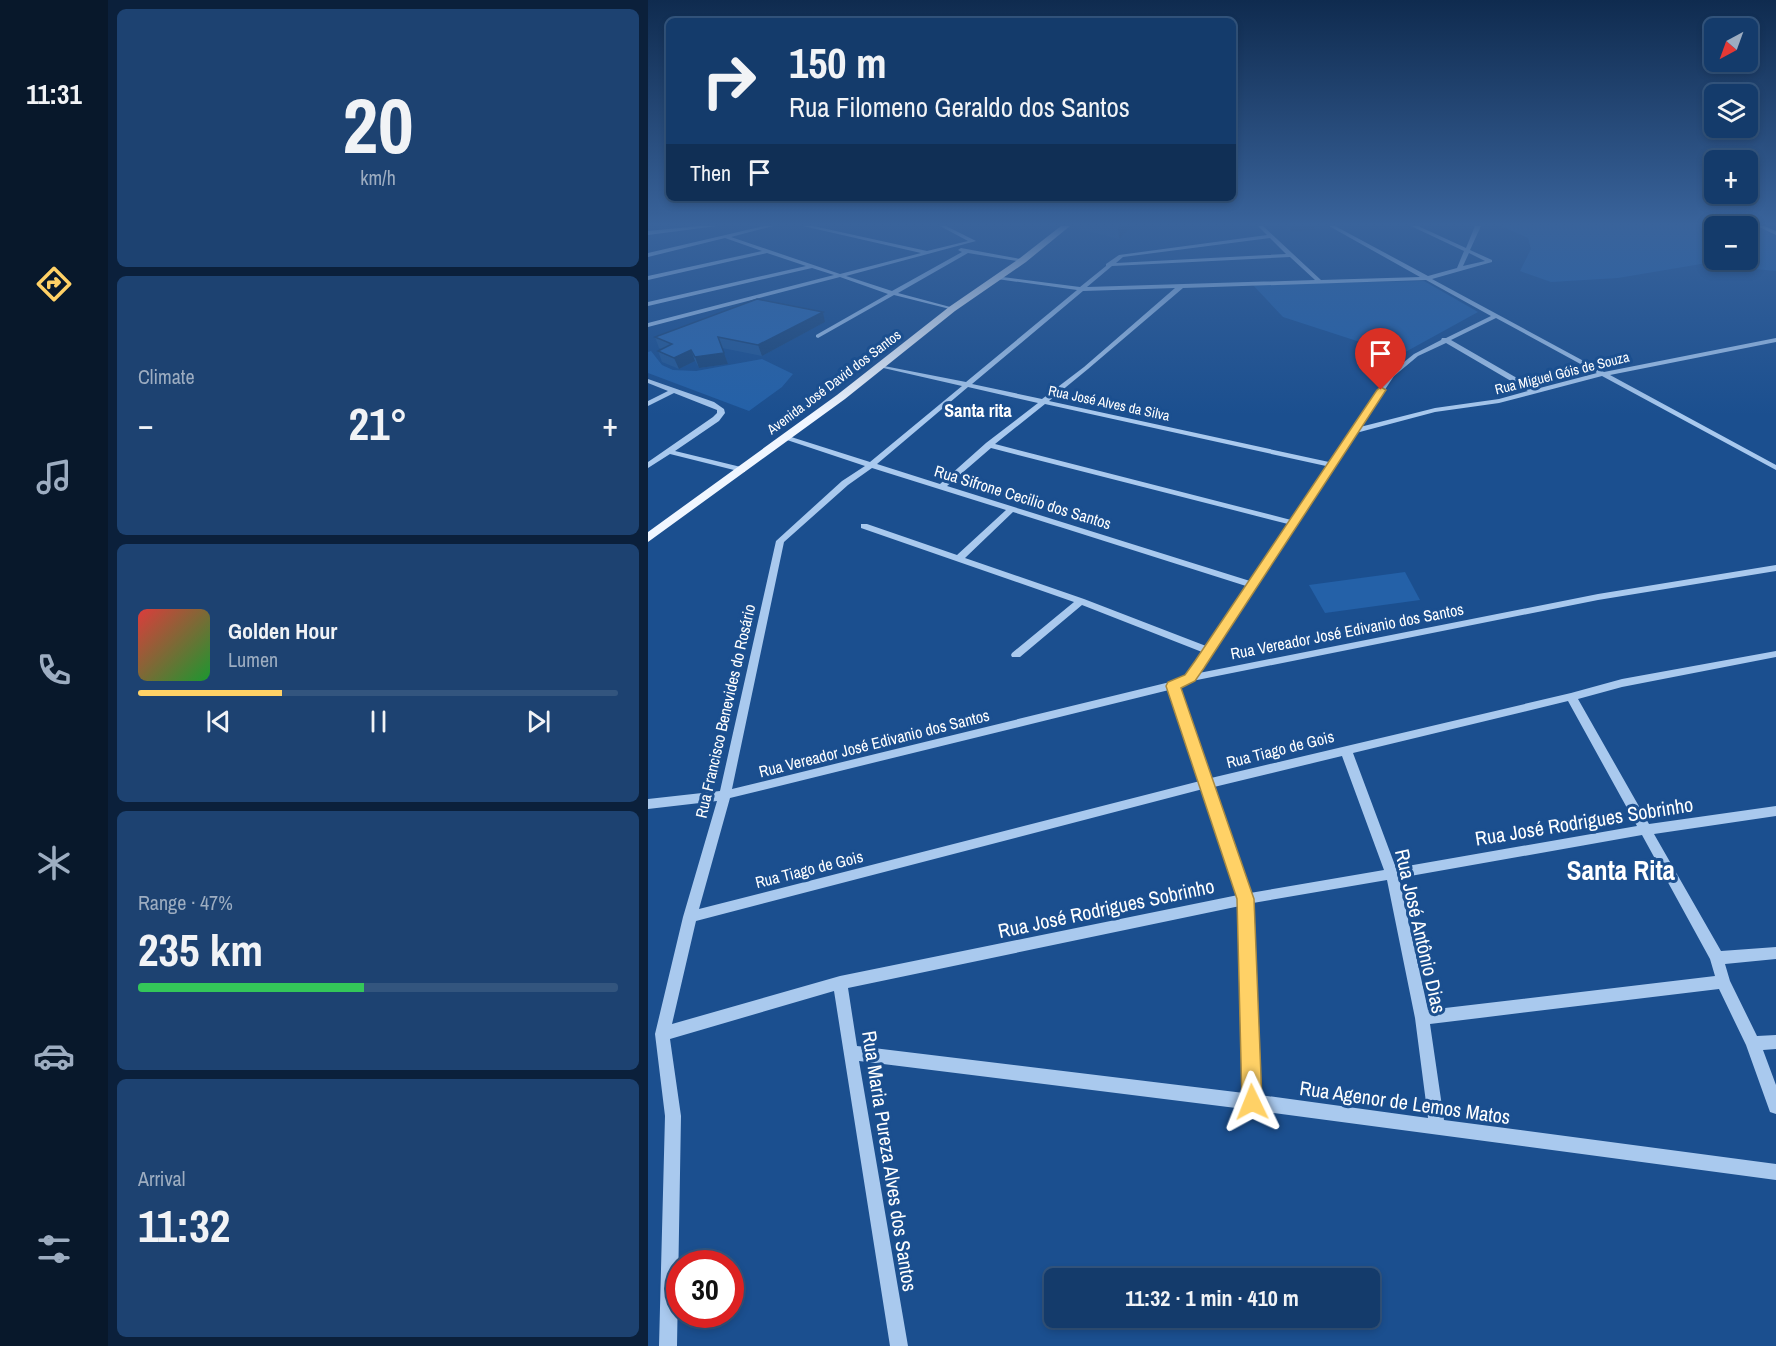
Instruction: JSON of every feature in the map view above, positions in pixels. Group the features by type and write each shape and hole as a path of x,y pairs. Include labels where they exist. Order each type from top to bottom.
{"main road":[{"name":"Avenida José David dos Santos","path":"648,538 785,438 980,289"}],"street":[{"path":"648,304 714,289"},
{"path":"649,323 789,289"},
{"path":"879,289 952,309"},
{"path":"818,336 899,289"},
{"path":"1082,289 1087,289"},
{"name":"Rua Francisco Benevides do Rosário","path":"668,1346 673,1116 662,1034 690,917 725,795 780,541 845,483 870,466 1082,289"},
{"path":"941,487 1178,289"},
{"path":"1448,289 1776,468"},
{"path":"1190,678 1391,375 1416,355 1444,339 1496,316"},
{"path":"1444,339 1535,392"},
{"name":"Rua Miguel Góis de Souza","path":"1355,430 1435,410 1499,401 1603,374 1776,340"},
{"name":"Rua José Alves da Silva","path":"881,366 1332,465"},
{"path":"648,381 720,409 721,413 716,419 648,466"},
{"path":"648,404 675,390"},
{"name":"Rua Sifrone Cecilio dos Santos","path":"785,438 1251,584"},
{"path":"989,445 1294,523"},
{"path":"670,452 742,470"},
{"path":"958,559 1012,509"},
{"path":"864,526 1082,601 1209,651"},
{"name":"Rua Vereador José Edivanio dos Santos","path":"648,804 725,795 1173,686 1190,678 1598,597 1776,568"},
{"path":"1016,655 1082,601"},
{"name":"Rua Tiago de Gois","path":"690,917 1206,784 1622,683 1776,654"},
{"path":"1173,686 1246,899 1252,1102"},
{"path":"1571,697 1717,958 1723,982 1753,1043 1776,1106"},
{"name":"Rua José Antônio Dias","path":"1346,750 1392,873 1422,1018 1437,1127"},
{"name":"Rua José Rodrigues Sobrinho","path":"662,1034 840,983 1246,899 1645,830 1776,811"},
{"path":"1717,958 1776,953"},
{"path":"1422,1018 1723,982"},
{"name":"Rua Maria Pureza Alves dos Santos","path":"840,983 899,1346"},
{"path":"1753,1043 1776,1042"},
{"name":"Rua Agenor de Lemos Matos","path":"850,1053 1252,1102 1776,1172"}],"shaded area":[{"path":"1257,289 1438,289 1478,312 1400,355 1283,317"},
{"path":"651,351 662,365 673,370 696,371 762,359 793,374 782,387 749,411 648,373 648,352"},
{"path":"1405,572 1420,600 1325,613 1309,585"}],"building":[{"path":"757,299 823,312 758,345 718,337 724,353 695,357 691,350 674,358 658,351 672,344 655,337"}],"district":[{"name":"Santa rita","path":"978,410"},
{"name":"Santa Rita","path":"1621,870"}],"route":[{"path":"1252,1102 1246,899 1173,686 1190,678 1200,664 1381,390"}]}
